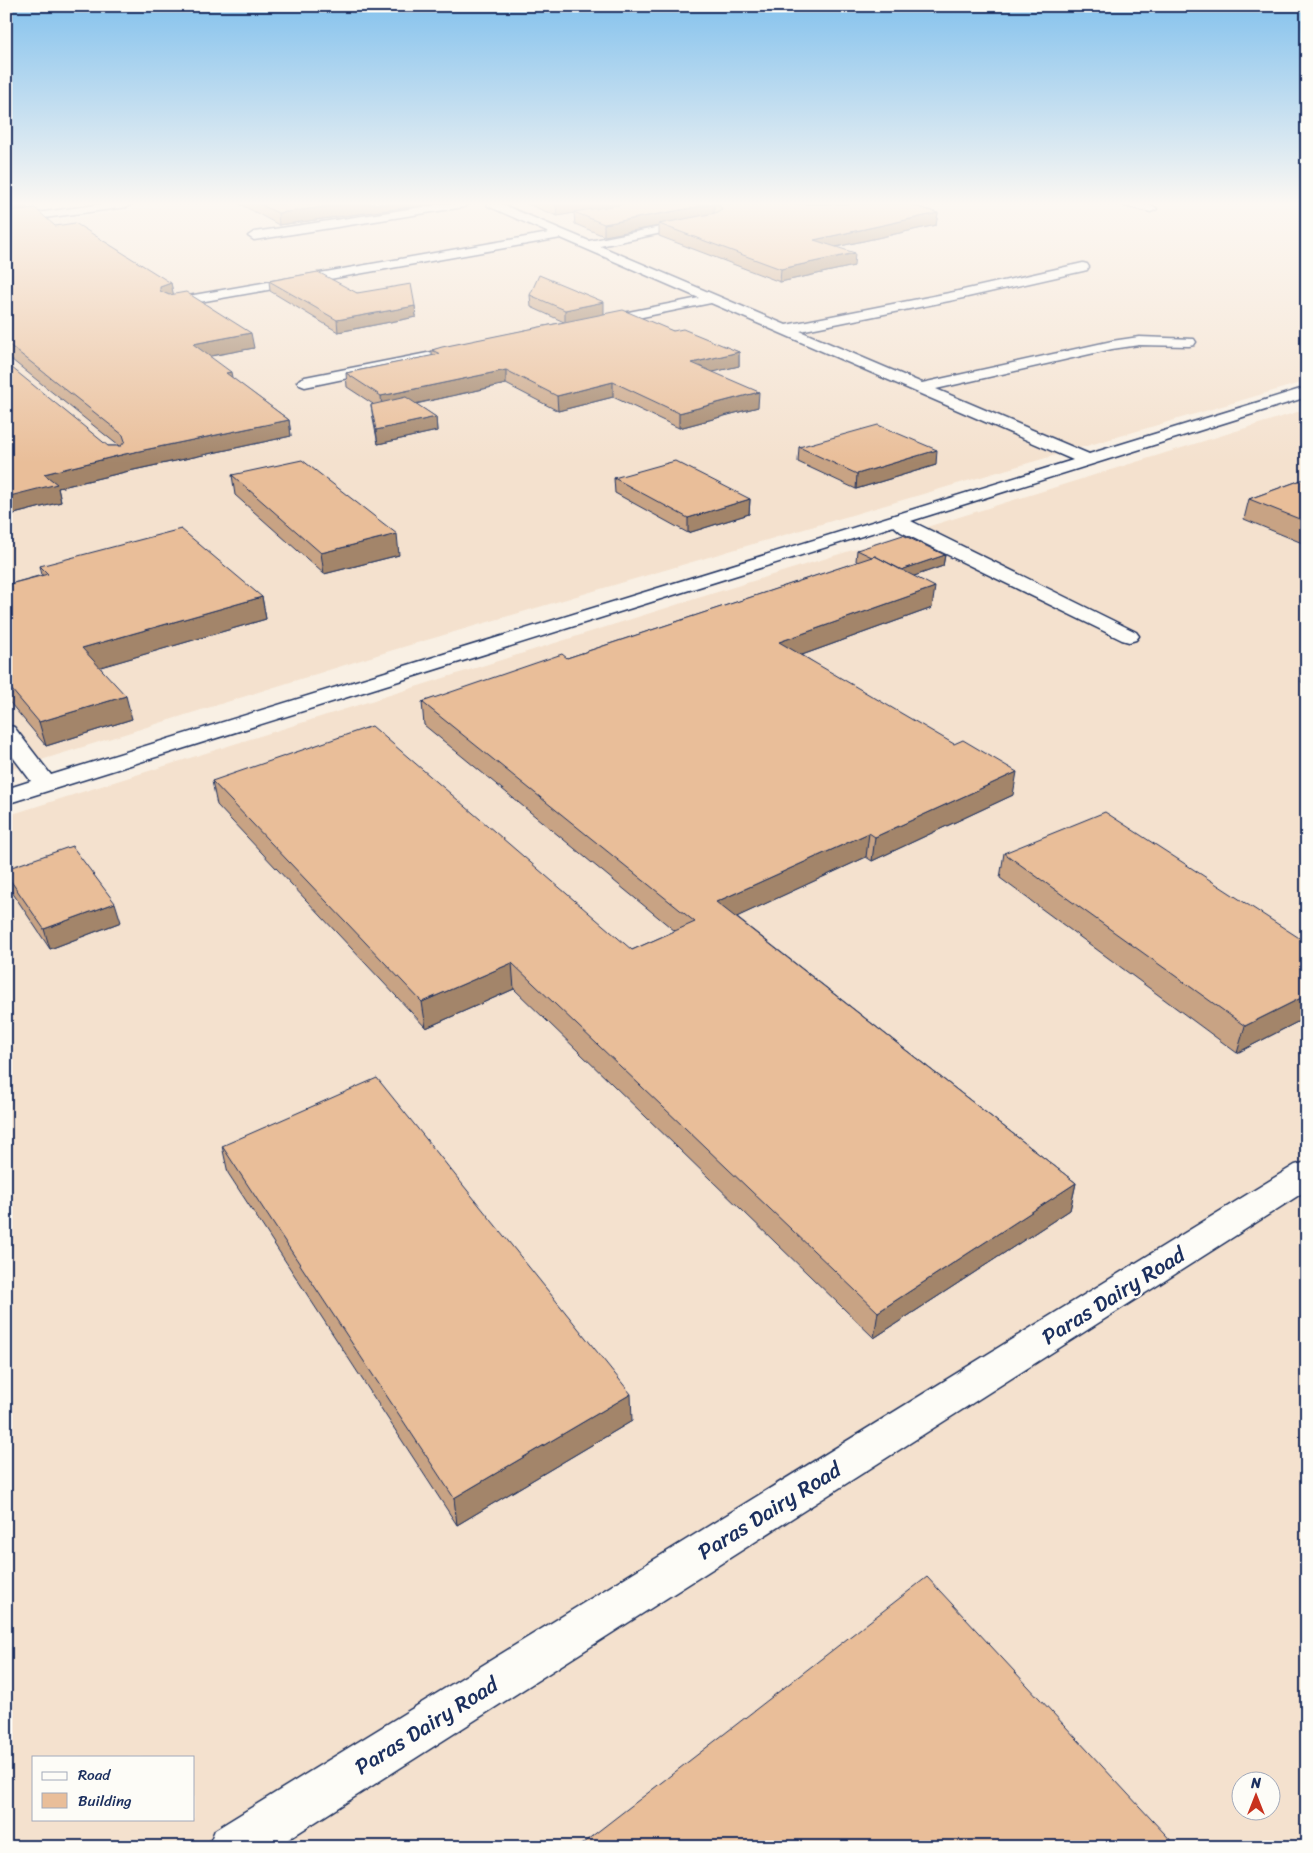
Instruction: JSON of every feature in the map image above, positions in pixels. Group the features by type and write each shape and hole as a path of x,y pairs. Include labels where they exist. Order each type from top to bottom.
{"street":[{"path":"171,303 236,290"},
{"path":"693,290 1088,460"},
{"path":"784,330 979,290"},
{"path":"586,324 712,299"},
{"path":"920,388 1029,362 1112,345 1139,342 1189,342"},
{"path":"305,382 480,346"},
{"path":"6,797 1307,392"},
{"path":"896,519 908,528 1129,636"},
{"path":"6,732 46,785"},
{"name":"Paras Dairy Road","path":"232,1847 1307,1174"}],"shaded area":[{"path":"6,290 1307,290 1307,381 393,650 6,771"},
{"path":"1307,409 1307,1847 6,1847 6,816"}],"building":[{"path":"6,290 160,290 169,295 186,292 251,333 193,344 231,372 226,373 289,420 125,454 44,474 57,484 6,497 6,363 108,446 121,446 125,441 123,435 6,344"},
{"path":"286,290 352,290 357,293 372,290 412,290 415,306 337,320"},
{"path":"532,290 576,290 604,302 565,310 530,295"},
{"path":"623,310 673,331 683,329 739,352 692,363 759,392 679,413 613,382 557,396 506,370 381,396 346,373 440,354 432,350 442,347"},
{"path":"406,397 436,417 376,430 371,405"},
{"path":"878,425 937,450 857,474 799,447"},
{"path":"302,460 397,534 321,553 232,475"},
{"path":"675,461 750,499 688,518 614,478"},
{"path":"1307,478 1307,522 1249,499"},
{"path":"181,529 262,597 82,648 126,696 39,722 6,683 6,585 48,574 40,566"},
{"path":"903,535 945,555 901,570 875,556 872,557 857,550"},
{"path":"875,556 935,587 779,642 954,744 963,740 1017,772 875,837 869,833 716,902 1076,1183 878,1312 512,963 422,1002 212,781 372,726 632,950 695,922 422,702 562,654 567,658"},
{"path":"1105,812 1307,943 1307,995 1245,1026 1004,853"},
{"path":"72,846 115,903 44,929 6,874 6,869"},
{"path":"377,1078 631,1394 454,1498 222,1146"},
{"path":"927,1577 1177,1847 578,1847"}]}
